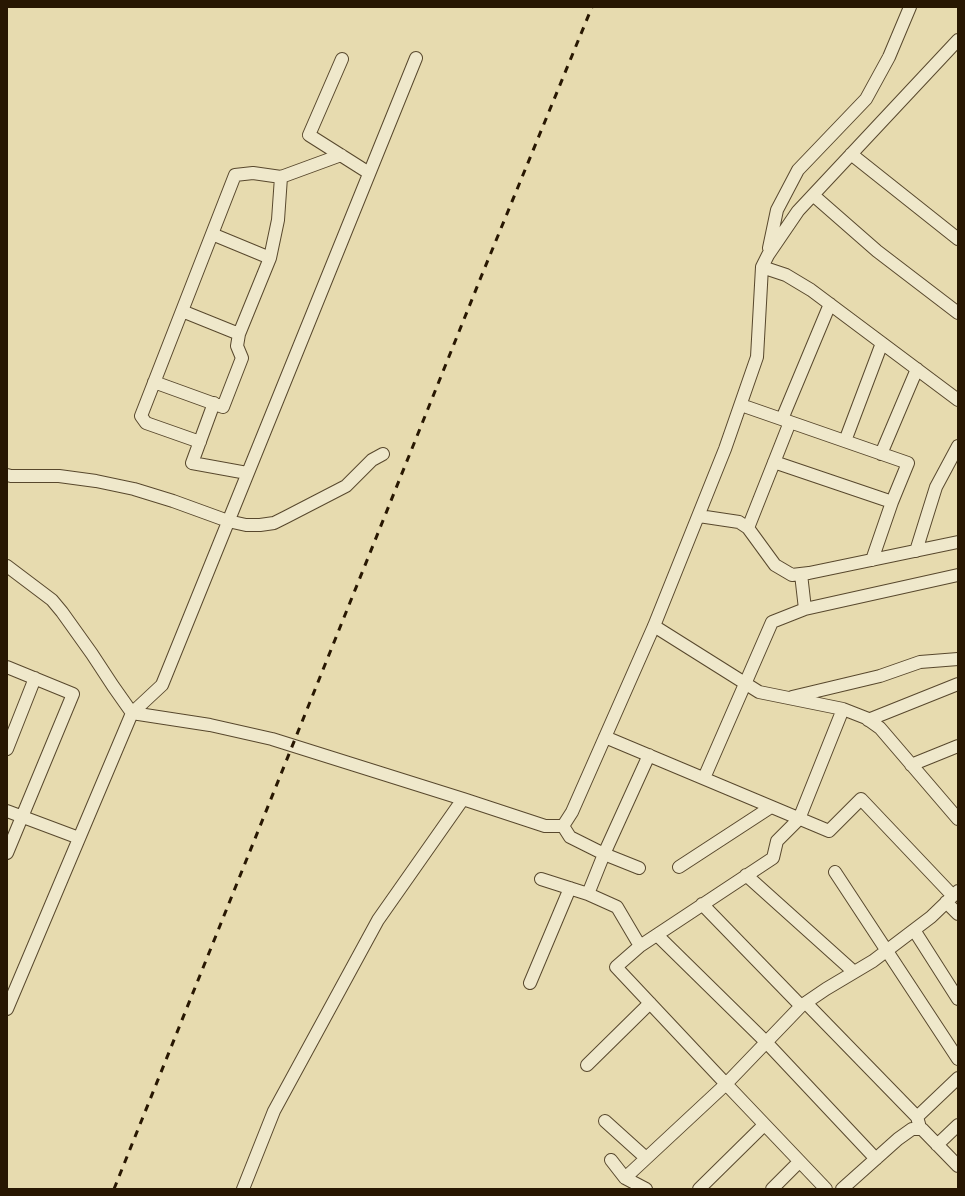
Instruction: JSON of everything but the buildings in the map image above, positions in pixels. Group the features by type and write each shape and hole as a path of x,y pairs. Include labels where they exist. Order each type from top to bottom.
{"street":[{"path":"768,255 777,210 798,170 866,99 889,57 910,7"},
{"path":"563,826 572,812 654,626 725,449 757,357 762,267 768,255 798,211 958,40"},
{"path":"7,1009 132,713 162,685 416,58"},
{"path":"342,59 308,135 369,173"},
{"path":"851,154 958,239"},
{"path":"200,442 146,423 141,416 235,175 253,173 281,178 341,155"},
{"path":"154,382 223,407 242,358 236,346 239,334 270,258 278,220 281,178"},
{"path":"813,195 877,251 958,313"},
{"path":"212,234 270,258"},
{"path":"762,267 786,275 811,290 958,400"},
{"path":"748,528 774,462 786,420 830,304"},
{"path":"182,311 239,334"},
{"path":"845,441 882,343"},
{"path":"881,454 917,369"},
{"path":"214,403 192,463 247,473"},
{"path":"741,404 908,463 892,502 872,560"},
{"path":"916,551 936,487 958,446"},
{"path":"7,475 59,476 134,489 173,501 228,521 246,525 260,525 274,523 346,486 372,460 383,454"},
{"path":"774,462 892,502"},
{"path":"699,516 739,522 748,528 775,565 792,575 809,573 958,542"},
{"path":"7,566 52,600 92,654 132,713 210,725 272,739 545,826 563,826"},
{"path":"801,574 805,609"},
{"path":"704,778 772,622 805,609 958,575"},
{"path":"654,626 759,692 843,709 868,720 880,728 956,816"},
{"path":"788,698 880,676 920,662 958,659"},
{"path":"7,667 73,694 7,853"},
{"path":"7,749 35,678"},
{"path":"868,720 958,684"},
{"path":"826,1189 616,967 640,946 773,858 777,841 799,819 843,709"},
{"path":"605,737 799,819 829,830 861,799 952,897 958,914"},
{"path":"911,765 958,746"},
{"path":"588,894 604,854 649,755"},
{"path":"243,1189 274,1111 378,920 463,799"},
{"path":"679,867 771,807"},
{"path":"7,811 79,838"},
{"path":"563,826 570,837 604,854 639,868"},
{"path":"835,872 958,1059"},
{"path":"746,875 854,972"},
{"path":"542,879 588,894 616,907 640,946"},
{"path":"530,984 570,888"},
{"path":"625,1178 726,1084 803,1004 887,951 931,917 952,897"},
{"path":"702,904 917,1117 922,1128 958,1166"},
{"path":"914,930 958,999"},
{"path":"657,935 766,1042 876,1159"},
{"path":"587,1065 650,1003"},
{"path":"917,1117 958,1078"},
{"path":"605,1121 646,1158"},
{"path":"699,1189 764,1125"},
{"path":"937,1144 958,1125"},
{"path":"842,1189 898,1139 912,1129 922,1128"},
{"path":"611,1160 625,1178 646,1189"},
{"path":"772,1189 800,1162"}],"railway":[{"path":"114,1189 481,277 592,7"}]}
